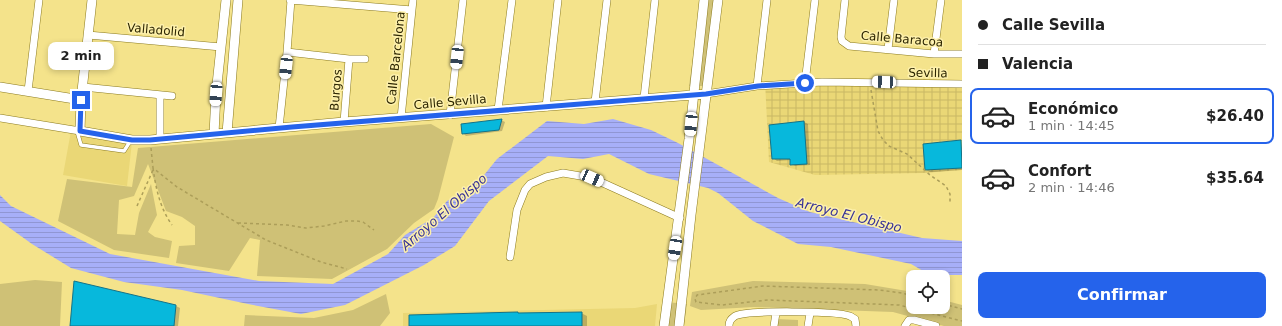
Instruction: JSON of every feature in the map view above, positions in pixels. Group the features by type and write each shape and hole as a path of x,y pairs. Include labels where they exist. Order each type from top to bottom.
{"street":[{"path":"28,91 39,0"},
{"path":"0,118 78,130 92,0"},
{"path":"214,134 226,0"},
{"path":"227,133 238,0"},
{"path":"280,128 290,0 412,10"},
{"name":"Calle Barcelona","path":"401,118 413,0"},
{"path":"450,115 463,0"},
{"path":"498,110 512,0"},
{"path":"546,107 558,0"},
{"path":"595,102 607,0"},
{"path":"644,98 655,0"},
{"path":"664,326 680,218 704,0"},
{"path":"679,326 691,214 718,0"},
{"path":"758,86 767,0"},
{"path":"805,83 815,0"},
{"name":"Calle Baracoa","path":"845,0 841,33 842,41 849,46 934,54 962,54"},
{"path":"888,49 894,0"},
{"path":"934,54 941,0"},
{"name":"Valladolid","path":"88,35 221,47"},
{"path":"287,52 349,59 363,59"},
{"name":"Burgos","path":"344,122 349,59"},
{"name":"Calle Sevilla","path":"78,130 132,140 150,140 344,122 706,94 758,86 822,82"},
{"name":"Sevilla","path":"822,82 962,84"},
{"path":"0,87 81,100"},
{"path":"83,87 172,96"},
{"path":"160,95 160,139"},
{"path":"510,257 517,210 525,190 530,184 546,177 563,173 592,178 680,218 690,226"},
{"path":"774,326 776,312"},
{"path":"729,326 731,320 738,315 776,312 849,316 855,320 856,326"},
{"path":"808,326 810,313"},
{"path":"905,326 909,320 914,320 936,326"}],"lane":[{"path":"78,130 82,145 124,151 132,140"}],"path":[{"path":"870,82 878,131 883,140 888,146 907,154 930,175 946,186 950,194 950,203"},
{"path":"150,140 158,197 165,215 172,225"},
{"path":"137,206 153,168"},
{"path":"153,168 177,187 266,240 321,262 347,269"},
{"path":"236,223 287,225 306,228 351,220 363,222 374,230"},
{"path":"906,294 879,290 763,286 697,296 695,299 696,302 722,305 768,300 899,305 906,307"},
{"path":"950,305 962,308"},
{"path":"934,314 962,321"}],"shaded area":[{"path":"701,0 721,0 711,86 689,86"},
{"path":"920,79 962,81 962,170 923,173 815,175 769,162 765,81"},
{"path":"431,124 454,137 434,209 414,223 387,249 332,279 257,276 260,240 250,238 229,271 176,263 179,246 195,245 195,226 182,217 166,211 148,164 134,196 119,200 117,234 135,235 139,213 151,184 157,215 148,232 155,237 172,241 169,258 114,250 58,221 67,179 132,187 138,148"},
{"path":"71,131 132,142 127,186 63,175"},
{"path":"35,280 62,282 60,326 0,326 0,284"},
{"path":"753,281 865,284 906,291 906,314 950,314 950,302 962,305 962,326 944,326 893,312 754,307 701,310 690,306 692,292"},
{"path":"386,294 390,313 380,326 244,326 245,315 314,318 353,310"},
{"path":"666,302 687,304 684,326 664,326"},
{"path":"657,304 655,326 403,326 403,313 635,308"},
{"path":"776,319 798,320 798,326 776,326"}],"water":[{"name":"Arroyo El Obispo","path":"613,119 651,130 678,143 778,198 810,212 922,238 962,241 962,275 950,275 950,270 921,270 911,264 831,247 798,244 753,221 718,193 708,188 649,174 609,154 583,159 548,156 489,201 455,246 424,265 345,305 301,314 182,290 124,282 71,268 32,244 0,221 0,195 11,206 110,254 259,281 333,284 388,254 405,235 433,218 447,201 476,185 497,159 547,121 584,124"}],"building":[{"path":"502,119 499,130 462,134 461,124"},
{"path":"804,121 807,164 790,165 790,159 772,159 769,125"},
{"path":"961,140 962,168 925,170 923,144"},
{"path":"74,281 176,305 174,326 70,326"},
{"path":"582,312 582,326 409,326 409,315"}],"route":[{"path":"81,100 80,131 132,140 150,140 292,127 706,94 758,86 805,83"}]}
